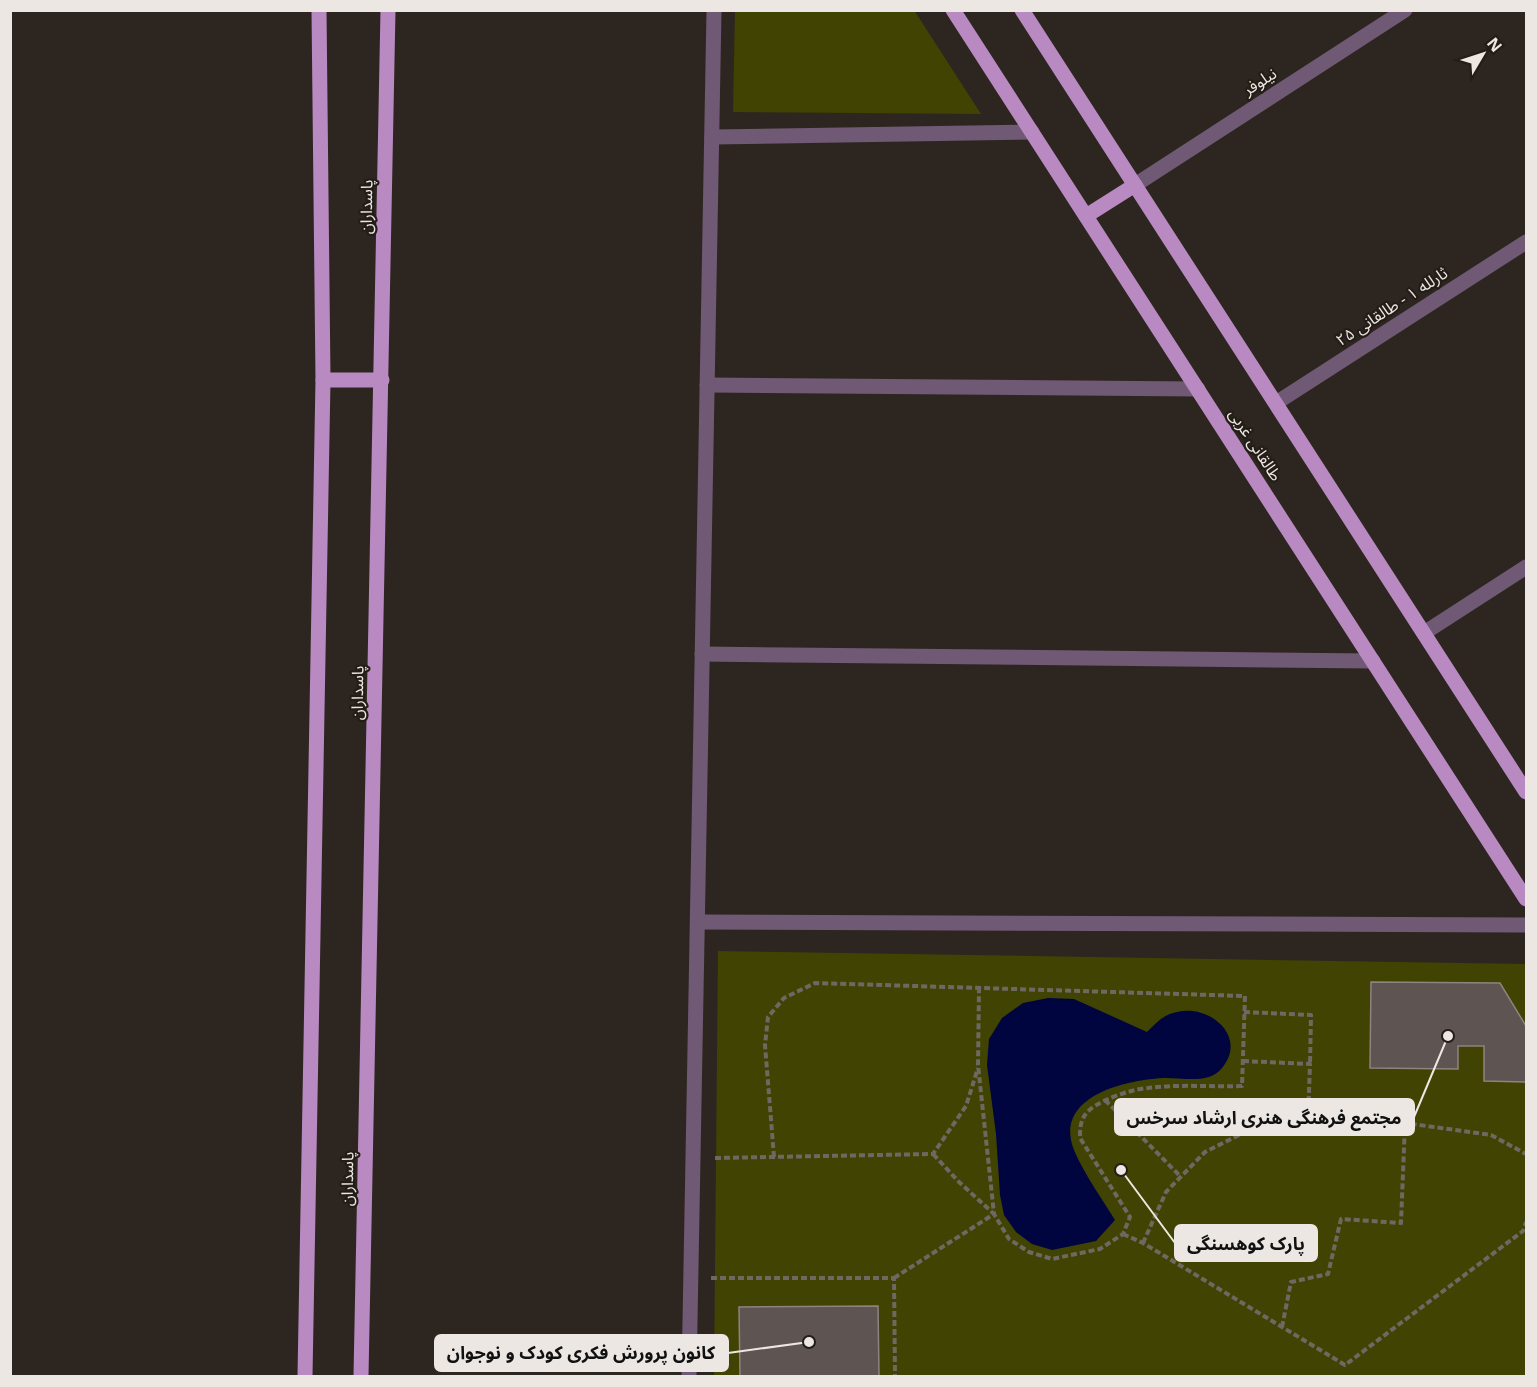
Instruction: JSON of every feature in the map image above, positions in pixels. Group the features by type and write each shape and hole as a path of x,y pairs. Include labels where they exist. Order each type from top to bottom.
{"main road":[{"path":"305,1377 323,380 319,10"},
{"name":"پاسداران","path":"362,1377 388,10"},
{"name":"طالقانی غربی","path":"953,10 1527,899"},
{"path":"1022,10 1527,792"},
{"path":"1086,216 1135,184"},
{"path":"323,380 382,380"}],"street":[{"path":"689,1377 714,10"},
{"name":"نیلوفر","path":"1135,184 1404,11"},
{"path":"712,136 1032,132"},
{"name":"ثارلله ۱ - طالقانی ۲۵","path":"1276,403 1527,242"},
{"path":"707,385 1198,389"},
{"path":"1425,633 1527,567"},
{"path":"702,654 1373,661"},
{"path":"698,922 1527,925"}],"path":[{"path":"693,1159 933,1154 994,1214 1009,1239 1029,1252 1052,1259 1100,1249 1123,1234 1130,1217 1080,1138 1080,1125 1085,1115 1093,1106 1105,1100 1146,1088 1242,1086 1245,996 815,983 784,998 768,1017 765,1045 774,1157"},
{"path":"979,987 978,1065 994,1214"},
{"path":"1244,1012 1311,1015 1308,1120"},
{"path":"1243,1061 1310,1064"},
{"path":"933,1154 966,1106 978,1065"},
{"path":"1105,1100 1181,1177"},
{"path":"1143,1243 1166,1192 1205,1152 1255,1127 1308,1120 1405,1123 1491,1135 1527,1154"},
{"path":"1282,1327 1292,1282 1328,1274 1341,1219 1401,1223 1405,1123"},
{"path":"691,1278 894,1278 994,1214"},
{"path":"1123,1234 1143,1243 1346,1365 1522,1231 1527,1222"},
{"path":"894,1278 895,1377"}],"shaded area":[{"path":"914,10 981,114 733,112 735,11"},
{"path":"718,951 1526,964 1526,1376 714,1376"},
{"path":"1048,998 1074,999 1147,1032 1160,1019 1172,1013 1189,1011 1202,1013 1222,1025 1231,1045 1229,1056 1222,1068 1211,1076 1196,1079 1152,1079 1119,1086 1088,1100 1077,1111 1071,1124 1071,1140 1074,1149 1115,1220 1096,1241 1052,1250 1032,1244 1016,1232 1004,1215 987,1065 989,1039 1002,1018 1023,1003"}],"building":[{"path":"1371,982 1500,983 1526,1026 1526,1082 1484,1081 1484,1046 1458,1046 1458,1069 1370,1068"},
{"path":"878,1306 879,1376 740,1376 739,1307"}],"place":[{"name":"مجتمع فرهنگی هنری ارشاد سرخس","path":"1448,1036"},
{"name":"پارک کوهسنگی","path":"1121,1170"},
{"name":"کانون پرورش فکری کودک و نوجوان","path":"809,1342"}]}
